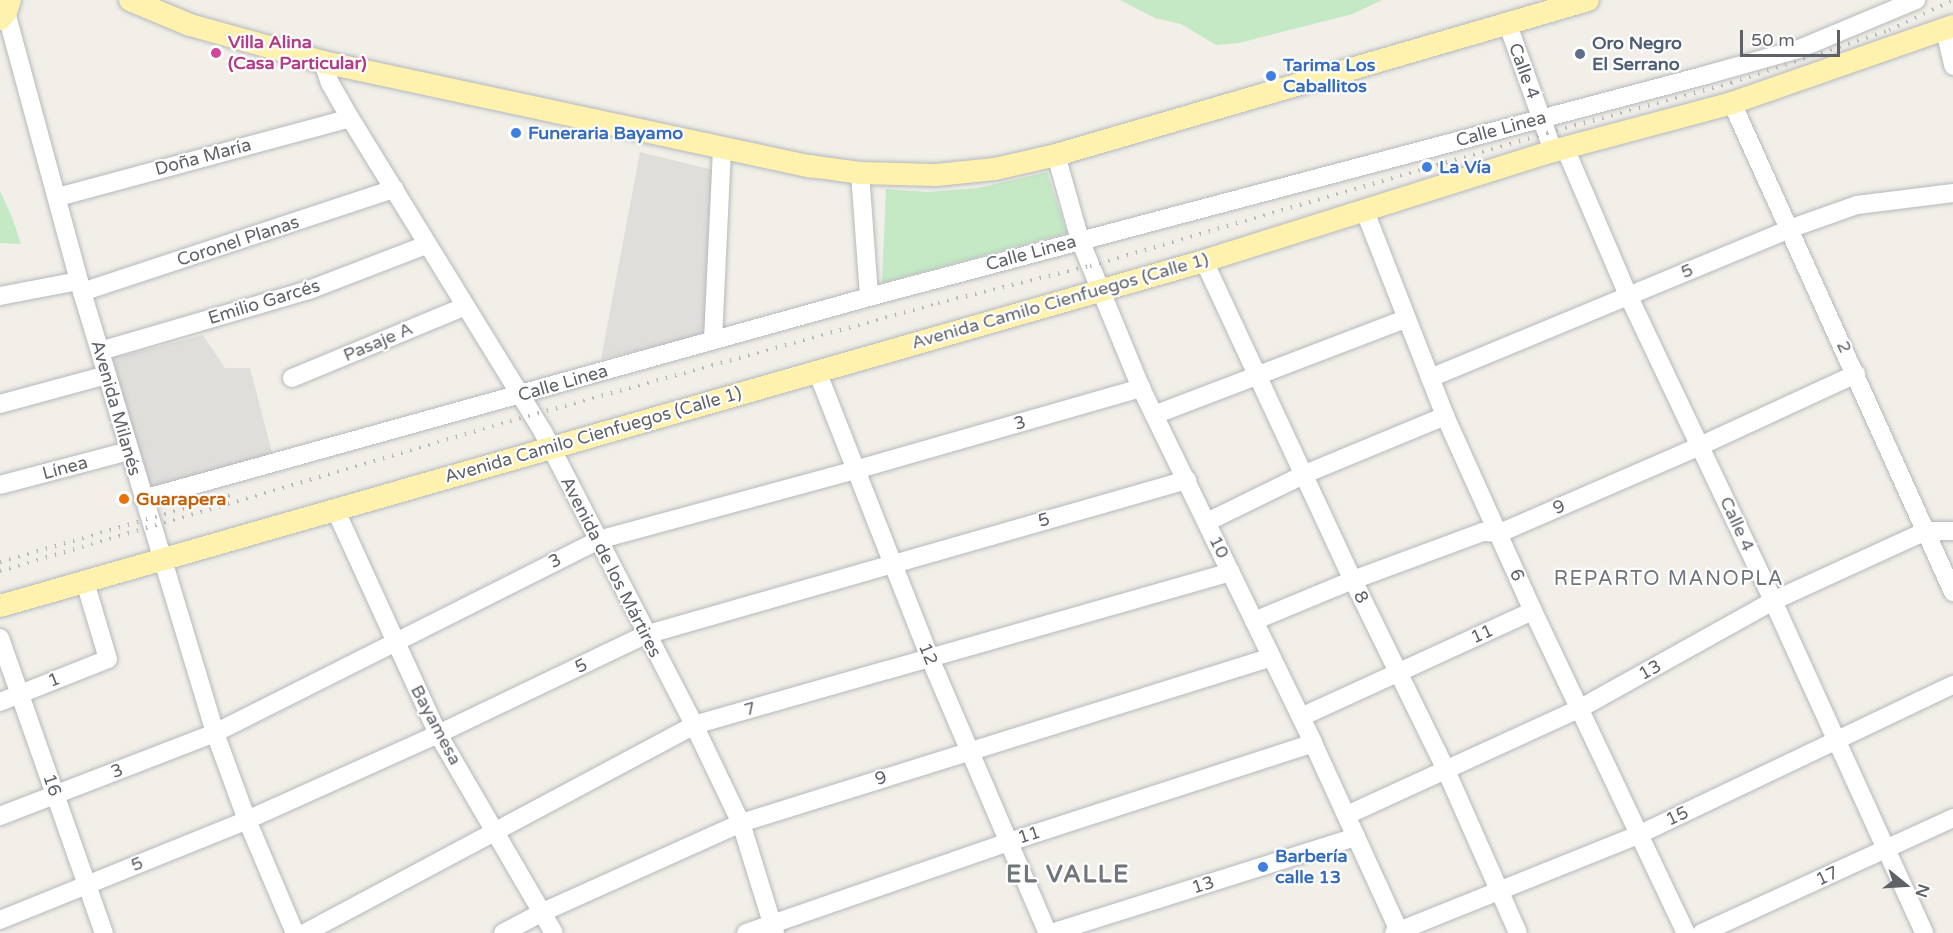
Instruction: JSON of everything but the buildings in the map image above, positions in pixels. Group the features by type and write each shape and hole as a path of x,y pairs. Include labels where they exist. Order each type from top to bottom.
{"main road":[{"path":"130,0 190,25 323,62 722,148 860,172 936,175 995,169 1056,155 1508,25 1587,0"},
{"name":"Avenida Camilo Cienfuegos (Calle 1)","path":"0,606 1204,261 1559,149 1732,103 1949,28"}],"street":[{"name":"Calle Linea","path":"143,499 869,297 1799,49 1916,0"},
{"name":"Avenida Milanés","path":"5,10 58,197 80,286 215,733 247,820 295,933"},
{"name":"Calle 4","path":"1508,25 1542,118 1559,149 1700,446 1835,741 1887,848 1924,933"},
{"path":"1949,28 1953,66"},
{"name":"Avenida de los Mártires","path":"323,62 330,83 350,118 463,307 521,395 694,725 741,823 773,928"},
{"name":"2","path":"1732,103 1953,592"},
{"name":"Doña María","path":"58,197 350,118"},
{"path":"713,340 722,148"},
{"name":"10","path":"1056,155 1080,240 1141,388 1301,717 1398,932"},
{"path":"860,172 869,297"},
{"name":"Coronel Planas","path":"0,296 80,286 394,189"},
{"name":"5","path":"1430,378 1789,229 1857,205 1953,193"},
{"name":"6","path":"1364,209 1445,416 1500,533 1533,611 1686,933"},
{"name":"Emilio Garcés","path":"100,351 309,290 426,245"},
{"name":"8","path":"1204,261 1397,673 1445,768 1518,933"},
{"name":"Pasaje A","path":"292,378 463,307"},
{"path":"1154,415 1256,374 1406,319"},
{"name":"12","path":"817,371 929,656 1049,933"},
{"name":"9","path":"1254,621 1353,580 1483,532 1500,533 1700,446 1856,374"},
{"path":"0,404 107,375"},
{"name":"3","path":"0,816 215,733 597,540 855,470 1141,388"},
{"path":"1206,522 1305,474 1445,416"},
{"name":"Línea","path":"0,485 129,451"},
{"name":"5","path":"0,920 247,820 438,735 645,635 893,562 1187,480"},
{"name":"Bayamesa","path":"335,509 438,735 497,832 554,933"},
{"name":"13","path":"1347,815 1445,768 1579,709 1773,602 1926,531 1953,531"},
{"name":"7","path":"305,933 694,725 929,656 1231,572"},
{"name":"1","path":"0,702 108,659 85,582"},
{"name":"11","path":"1301,717 1533,611"},
{"name":"16","path":"0,638 104,933"},
{"name":"9","path":"503,933 543,912 741,823 1272,657"},
{"name":"15","path":"1398,932 1638,835 1953,685"},
{"name":"11","path":"746,933 773,928 1009,842 1313,743"},
{"name":"17","path":"1702,933 1953,818"},
{"name":"13","path":"1049,933 1356,837"}],"shaded area":[{"path":"640,152 717,171 712,334 601,359"},
{"path":"203,335 225,368 250,368 275,464 147,492 113,358"}],"green space":[{"path":"1120,0 1382,0 1353,14 1239,43 1216,45 1181,24 1155,18"},
{"path":"1047,172 1067,233 882,283 886,189 927,192 978,188"},
{"path":"0,191 12,217 21,244 0,243"}],"railway":[{"path":"0,571 510,421 938,303 1090,266 1547,133 1731,83 1889,30 1953,0"},
{"path":"0,562 230,495"}],"place":[{"name":"Villa Alina (Casa Particular)","path":"216,53"},
{"name":"Oro Negro El Serrano","path":"1580,54"},
{"name":"Tarima Los Caballitos","path":"1271,76"},
{"name":"Funeraria Bayamo","path":"516,133"},
{"name":"La Vía","path":"1427,167"},
{"name":"Guarapera","path":"124,499"},
{"name":"Barbería calle 13","path":"1263,867"}],"district":[{"name":"REPARTO MANOPLA","path":"1669,579"},
{"name":"EL VALLE","path":"1068,875"}]}
